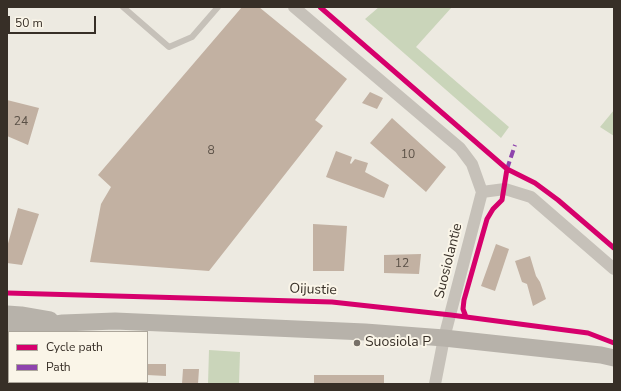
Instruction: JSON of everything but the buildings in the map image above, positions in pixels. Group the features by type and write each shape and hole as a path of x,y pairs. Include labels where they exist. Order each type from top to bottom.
{"main road":[{"path":"7,314 64,323"},
{"path":"7,330 64,323 115,320 365,332 444,338 600,355 614,358"}],"street":[{"path":"294,7 460,148 472,164 482,192 505,188 532,197 614,269"},
{"name":"Suosiolantie","path":"434,384 444,338 482,192"}],"lane":[{"path":"123,7 169,47 192,37 218,7"}],"green space":[{"path":"379,7 452,7 416,47 509,127 501,138 365,19"},
{"path":"614,110 614,136 600,127"},
{"path":"209,350 240,352 239,384 208,384"}],"marked path":[{"path":"507,169 515,145"}],"cycle path":[{"path":"320,7 507,169 535,183 558,200 614,248"},
{"path":"466,317 463,309 464,300 487,219 493,209 502,200 507,169"},
{"name":"Oijustie","path":"7,293 332,302 451,315 588,333 614,343"}],"place":[{"name":"Suosiola P","path":"357,343"}]}
